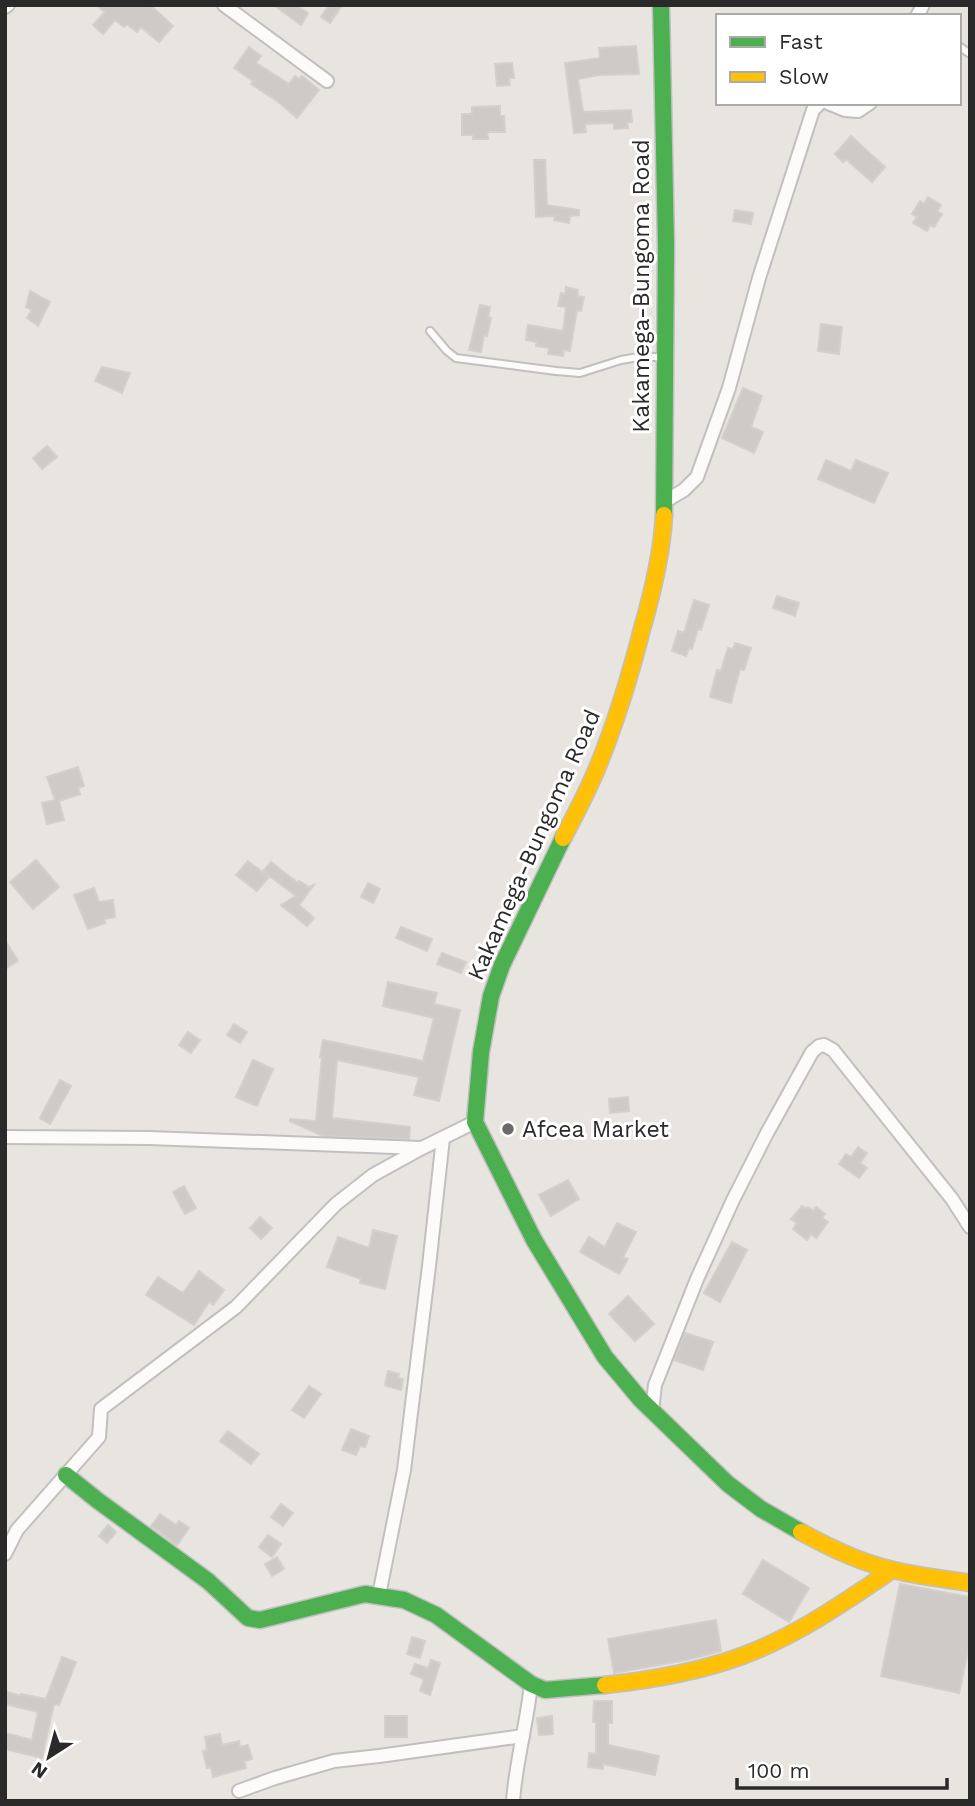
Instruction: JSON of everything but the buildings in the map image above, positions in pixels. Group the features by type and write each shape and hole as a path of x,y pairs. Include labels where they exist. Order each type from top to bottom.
{"main road":[{"name":"Kakamega-Bungoma Road","path":"475,1122 481,1052 491,996 502,965 597,769 630,675 657,575 663,532 666,358 661,5"},
{"path":"475,1122 534,1240 605,1357 640,1401 728,1485 761,1509 826,1546 860,1560 892,1570 970,1583"},
{"path":"66,1475 182,1560 248,1618 255,1620 365,1594 404,1600 436,1615 531,1684 545,1690 642,1681 708,1667 744,1656 778,1641 856,1595 892,1570"}],"street":[{"path":"224,5 327,81"},
{"path":"664,502 684,490 697,477 729,387 759,278 813,110 818,105"},
{"path":"833,105 858,111 867,105"},
{"path":"652,1411 655,1385 702,1268 733,1200 812,1052 819,1046 824,1045 833,1050 953,1199 970,1227"},
{"path":"5,1554 18,1530 99,1437 101,1409 236,1307 336,1204 373,1175 475,1122"},
{"path":"5,1137 149,1138 422,1148"},
{"path":"379,1595 404,1470 443,1138"},
{"path":"513,1801 518,1758 529,1711 531,1684"},
{"path":"239,1791 334,1761 523,1736"}],"lane":[{"path":"430,331 456,358 556,371 580,373 643,356 666,358"}],"traffic: fast":[{"path":"661,5 666,245 664,515"},
{"path":"563,838 502,965 491,996 481,1052 475,1122 534,1240 605,1357 641,1400 728,1484 761,1509 801,1532"},
{"path":"66,1475 208,1581 248,1618 260,1620 365,1594 404,1600 436,1615 531,1684 545,1690 605,1685"}],"traffic: slow":[{"path":"563,838 611,733 633,664 653,587 664,515"},
{"path":"801,1532 823,1544 881,1567 970,1583"},
{"path":"605,1685 709,1667 762,1648 838,1606 892,1570"}],"place":[{"name":"Afcea Market","path":"508,1129"}]}
